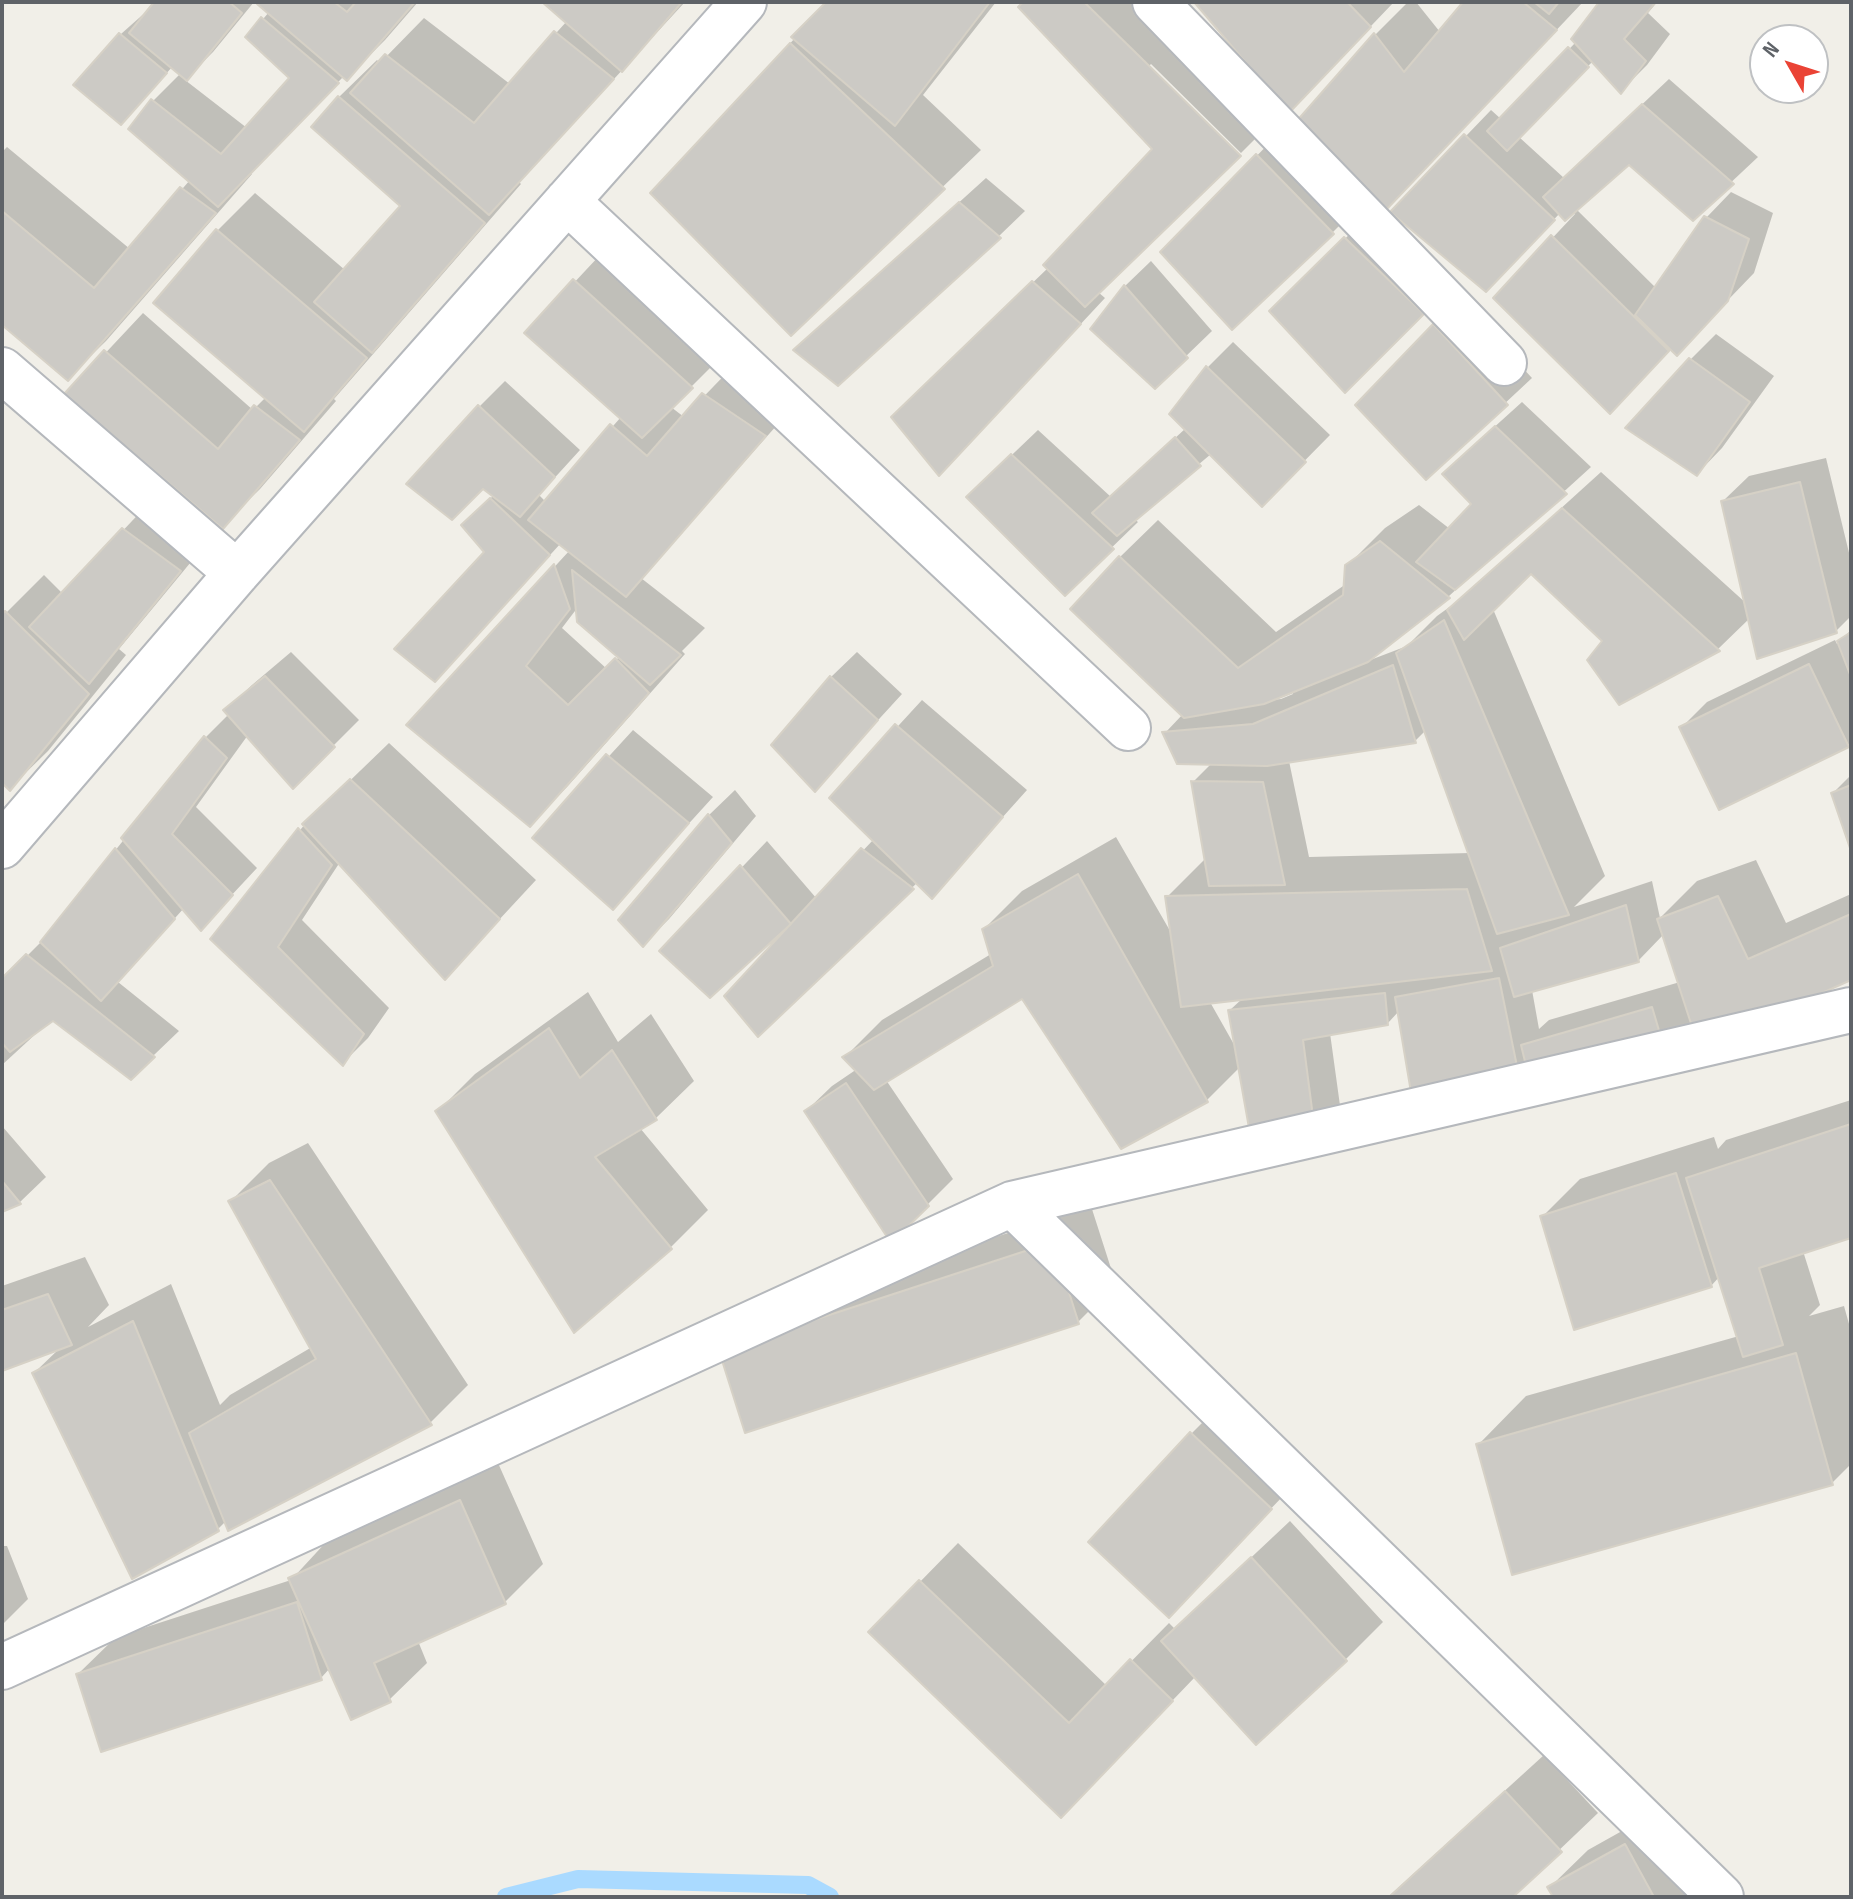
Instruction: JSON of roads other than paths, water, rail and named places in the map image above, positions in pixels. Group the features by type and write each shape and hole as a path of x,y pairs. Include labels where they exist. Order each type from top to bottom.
{"street":[{"path":"2,846 237,573 744,2"},
{"path":"1155,2 1504,363"},
{"path":"567,201 1128,728"},
{"path":"2,370 237,573"},
{"path":"2,1667 1012,1204 1851,1010"},
{"path":"1012,1204 1721,1897"}],"waterway":[{"path":"506,1897 578,1879 808,1885 830,1897"}]}
